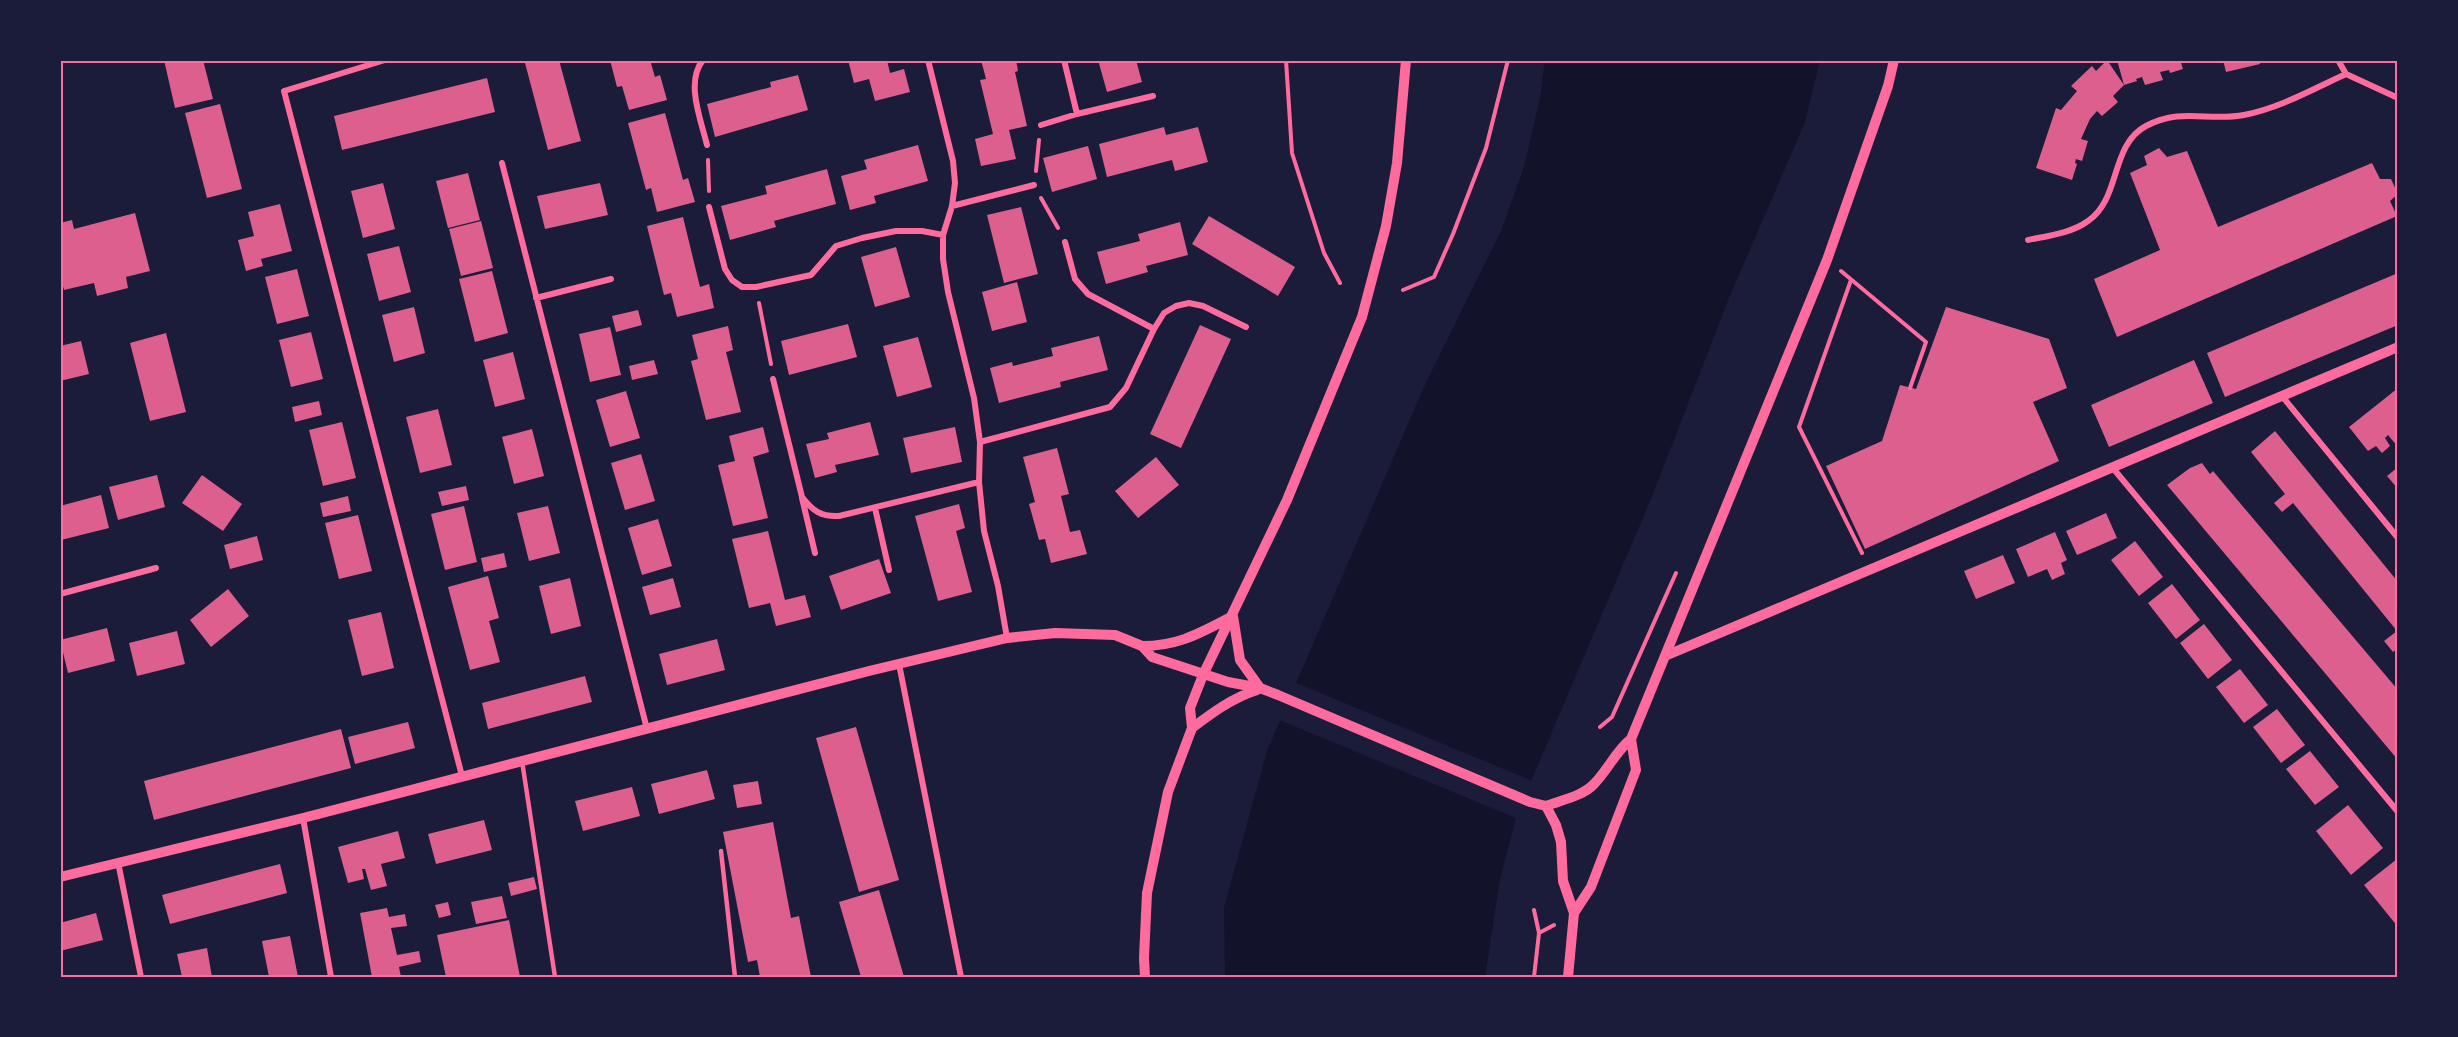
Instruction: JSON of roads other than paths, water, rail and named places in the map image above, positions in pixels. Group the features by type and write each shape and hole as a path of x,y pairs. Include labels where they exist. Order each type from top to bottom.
{"street":[{"path":"385,60 284,91 462,776"},
{"path":"703,60 699,65 695,82 696,100 707,145"},
{"path":"928,60 953,161 955,183 952,206 943,235 943,259 948,292 974,398 980,442 979,482 984,531 998,586 1006,638"},
{"path":"1064,60 1077,114"},
{"path":"1145,977 1146,893 1168,792 1192,728 1190,708 1203,675 1287,500 1362,317 1386,226 1395,174 1406,60"},
{"path":"1142,646 1152,657 1203,675 1260,688 1530,802 1546,806 1593,786 1622,746 1630,739 1665,656 1827,260 1888,86 1894,60"},
{"path":"2338,60 2346,74 2398,98"},
{"path":"2028,240 2059,233 2087,222 2099,212 2108,197 2126,146 2143,127 2163,118 2182,114 2212,118 2243,116 2270,108 2346,74"},
{"path":"1041,125 1153,96"},
{"path":"502,163 646,729"},
{"path":"952,206 1034,185"},
{"path":"709,207 725,270 732,280 742,287 756,287 811,275 836,246 862,238 896,231 922,231 943,235"},
{"path":"1065,242 1075,279 1088,294 1154,329"},
{"path":"536,298 611,279"},
{"path":"980,442 1110,406 1126,388 1164,313 1176,306 1189,303 1203,306 1246,327"},
{"path":"1665,656 2398,346"},
{"path":"773,379 815,553"},
{"path":"2281,395 2398,538"},
{"path":"2112,467 2398,812"},
{"path":"802,497 813,510 825,517 838,516 979,482"},
{"path":"875,508 889,570"},
{"path":"60,594 156,568"},
{"path":"60,878 303,818 899,663 1006,638 1055,633 1115,636 1142,646 1165,646 1183,641 1233,616"},
{"path":"1233,616 1240,660 1260,688"},
{"path":"899,663 960,977"},
{"path":"1192,728 1242,694 1260,688"},
{"path":"1574,914 1591,887 1636,770 1630,739"},
{"path":"1546,806 1556,825 1561,842 1563,881 1574,914 1568,977"},
{"path":"303,818 331,977"},
{"path":"118,862 141,977"}],"lane":[{"path":"522,761 555,977"},
{"path":"721,852 735,977"}]}
